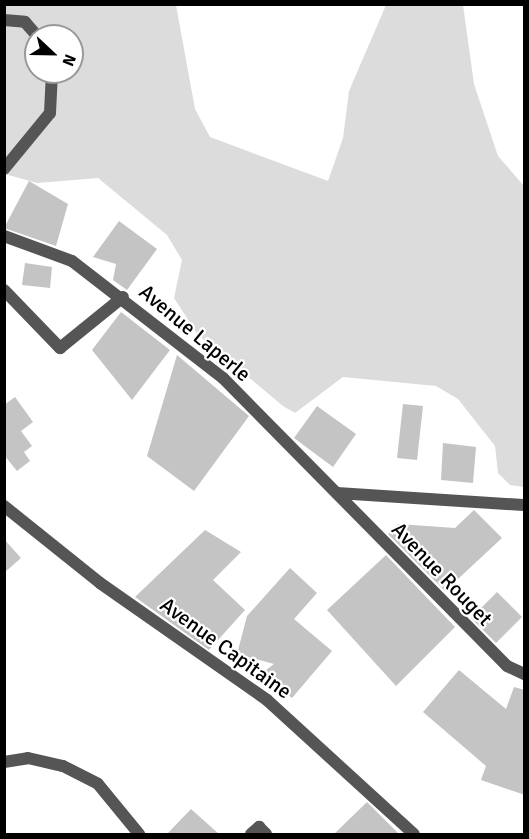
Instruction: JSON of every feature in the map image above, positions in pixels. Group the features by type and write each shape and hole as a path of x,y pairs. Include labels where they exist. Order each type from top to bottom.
{"street":[{"path":"4,20 27,24"},
{"path":"4,169 50,113 51,84"},
{"name":"Avenue Laperle","path":"4,236 72,261 123,297 223,378 337,494"},
{"path":"4,290 60,348 123,297"},
{"path":"337,494 525,505"},
{"name":"Avenue Rouget","path":"337,494 507,666 525,674"},
{"name":"Avenue Capitaine","path":"4,506 100,583 267,700 414,834"},
{"path":"4,762 28,758 63,766 98,784 139,834"},
{"path":"251,834 259,827 266,834"}],"shaded area":[{"path":"4,5 176,5 195,109 210,137 328,181 343,138 349,91 386,5 463,5 474,84 498,156 524,186 524,487 510,485 498,473 495,446 458,399 436,386 343,377 295,413 283,406 198,335 174,298 182,260 167,235 98,178 37,183 5,174"}],"building":[{"path":"29,181 68,204 56,246 4,228"},
{"path":"119,221 157,249 127,290 113,280 116,264 93,257"},
{"path":"25,263 52,267 50,288 22,285"},
{"path":"121,312 170,350 132,400 92,350"},
{"path":"177,355 249,416 194,491 147,456"},
{"path":"15,397 33,422 21,431 32,446 24,452 30,461 17,471 4,455 4,405"},
{"path":"403,404 423,406 417,460 397,458"},
{"path":"317,406 356,434 333,467 294,438"},
{"path":"443,443 476,447 473,483 441,480"},
{"path":"474,510 502,538 445,591 388,534 398,524 455,528"},
{"path":"205,530 241,552 213,580 245,610 209,650 135,597"},
{"path":"4,539 21,558 4,573"},
{"path":"386,555 455,627 396,686 327,610"},
{"path":"290,568 317,593 294,619 332,651 292,698 262,673 274,664 237,654 247,616"},
{"path":"497,592 522,617 496,643 471,618"},
{"path":"459,670 506,709 514,687 525,690 525,795 481,780 486,766 423,712"},
{"path":"367,802 399,834 334,834"},
{"path":"191,809 219,834 167,834"}]}
